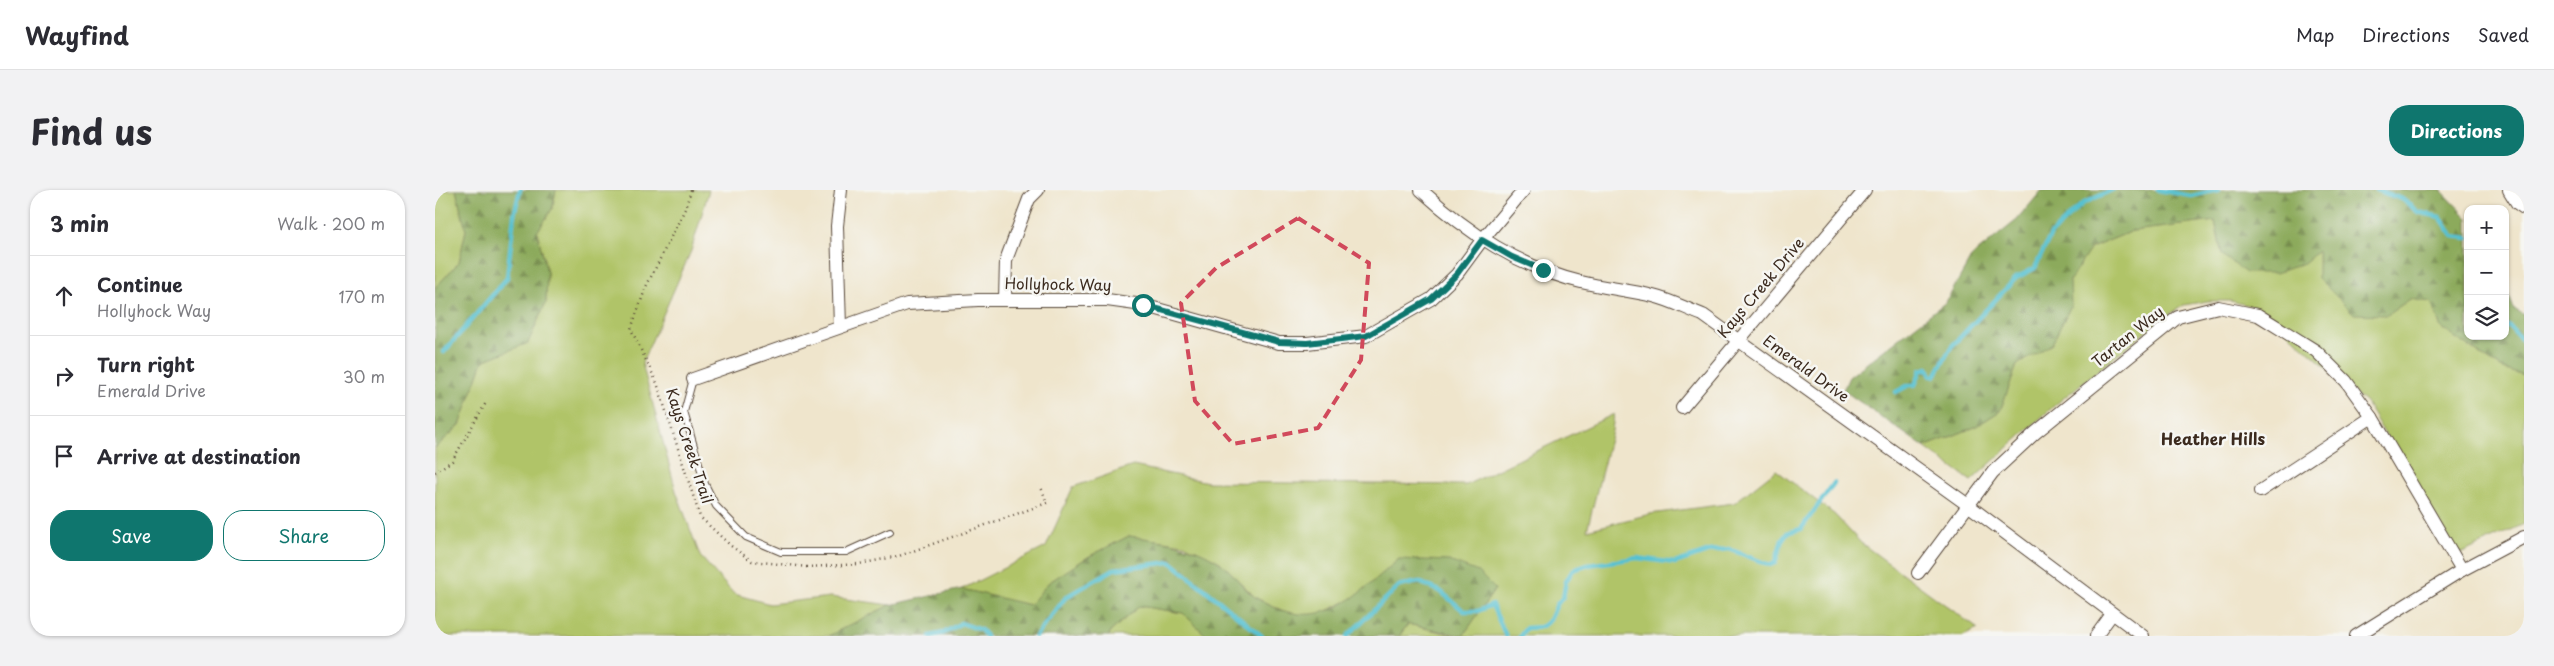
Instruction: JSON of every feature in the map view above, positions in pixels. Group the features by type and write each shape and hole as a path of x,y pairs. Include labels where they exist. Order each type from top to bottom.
{"street":[{"path":"840,327 837,226 841,190"},
{"path":"1005,300 1006,260 1029,199 1038,190"},
{"name":"Emerald Drive","path":"1421,190 1451,218 1482,240 1512,257 1543,270 1581,282 1654,296 1703,315 1968,505 2143,636"},
{"name":"Hollyhock Way","path":"693,378 907,304 1005,300 1125,303 1183,315 1279,342 1336,340 1366,336 1431,299 1457,274 1482,240 1524,190"},
{"name":"Kays Creek Drive","path":"1682,408 1865,190"},
{"path":"2509,190 2517,203 2524,208"},
{"name":"Tartan Way","path":"1918,572 1993,472 2035,433 2179,317 2218,307 2257,315 2316,351 2346,381 2372,417 2462,570"},
{"path":"2260,491 2372,417"},
{"path":"2356,636 2462,570 2524,537"},
{"path":"2096,636 2112,614"}],"lane":[{"path":"693,378 685,412 705,484 715,506 746,537 781,552 846,552 890,532"}],"path":[{"name":"Kays Creek Trail","path":"691,190 685,209 646,287 631,329 657,383 700,517 731,546 752,560 779,565 807,567 859,564 899,556 1047,503 1041,487"},
{"path":"435,472 452,462 487,401"}],"highlighted area":[{"path":"1298,218 1369,263 1361,360 1318,428 1233,444 1195,401 1181,303 1216,268"}],"green space":[{"path":"435,190 456,190 466,230 459,262 435,288"},
{"path":"456,190 556,190 552,209 537,232 547,272 546,302 528,343 483,361 460,425 435,448 435,288 459,262 466,230"},
{"path":"556,190 709,190 691,251 642,363 676,491 700,556 734,594 770,604 830,597 890,605 828,636 435,636 435,448 460,425 483,361 528,342 546,302 547,272 537,232 552,209"},
{"path":"2042,190 2441,190 2464,214 2464,340 2509,340 2509,296 2514,309 2524,315 2524,376 2501,368 2441,328 2431,302 2410,299 2387,315 2354,314 2318,278 2318,251 2304,263 2276,273 2246,273 2222,255 2215,221 2132,231 2091,248 2070,280 2071,305 2052,344 2017,365 2000,411 1975,427 1924,447 1843,390 1849,377 1946,302 1972,256 2017,220"},
{"path":"2215,221 2222,255 2318,250 2387,315 2410,299 2431,302 2441,328 2501,368 2524,376 2524,524 2458,555 2366,403 2273,319 2251,306 2230,301 2208,301 2184,305 2158,322 2055,405 1971,481 1924,447 1975,427 2000,411 2017,365 2052,343 2071,305 2069,280 2091,248 2132,231"},
{"path":"1614,414 1612,431 1587,530 1650,514 1734,503 1776,470 1835,515 1861,543 1978,629 1963,636 1463,636 1495,589 1399,559 1354,598 1317,615 1292,615 1256,598 1220,562 1184,544 1129,536 1088,557 1048,583 1030,606 962,589 1046,547 1073,487 1133,466 1208,482 1466,485"},
{"path":"1129,536 1176,544 1208,556 1224,566 1258,599 1280,610 1300,614 1318,613 1335,608 1351,599 1399,559 1449,561 1478,572 1495,589 1463,636 1408,624 1399,636 1207,636 1183,613 1139,606 1110,632 1109,636 828,636 890,605 962,589 1030,605 1048,583 1088,557"},
{"path":"1139,606 1183,613 1207,636 1109,636 1110,632"},
{"path":"1408,624 1456,636 1399,636"}],"waterway":[{"path":"444,352 507,278 514,215 520,190"},
{"path":"1896,392 1909,385 1915,385 1921,370 1928,368 1931,376 1935,376 1951,347 2016,278 2035,268 2051,234 2082,204 2112,190"},
{"path":"2158,190 2191,196 2218,190"},
{"path":"2376,190 2402,199 2418,212 2440,217 2453,236 2464,237"},
{"path":"2509,326 2524,343"},
{"path":"1520,636 1526,628 1541,627 1550,620 1557,604 1563,597 1566,581 1573,570 1588,565 1637,558 1675,563 1710,551 1729,549 1770,565 1775,563 1782,540 1787,533 1801,529 1834,483"},
{"path":"1036,636 1066,597 1114,569 1171,562 1262,636"},
{"path":"1347,636 1399,586 1419,582 1440,591 1464,611 1478,611 1492,605 1506,636"},
{"path":"930,636 944,633 961,623 981,630 986,636"}],"district":[{"name":"Heather Hills","path":"2213,439"}],"route":[{"path":"1143,305 1279,342 1307,343 1366,336 1394,322 1431,299 1457,274 1482,240 1512,257 1543,270"}]}
